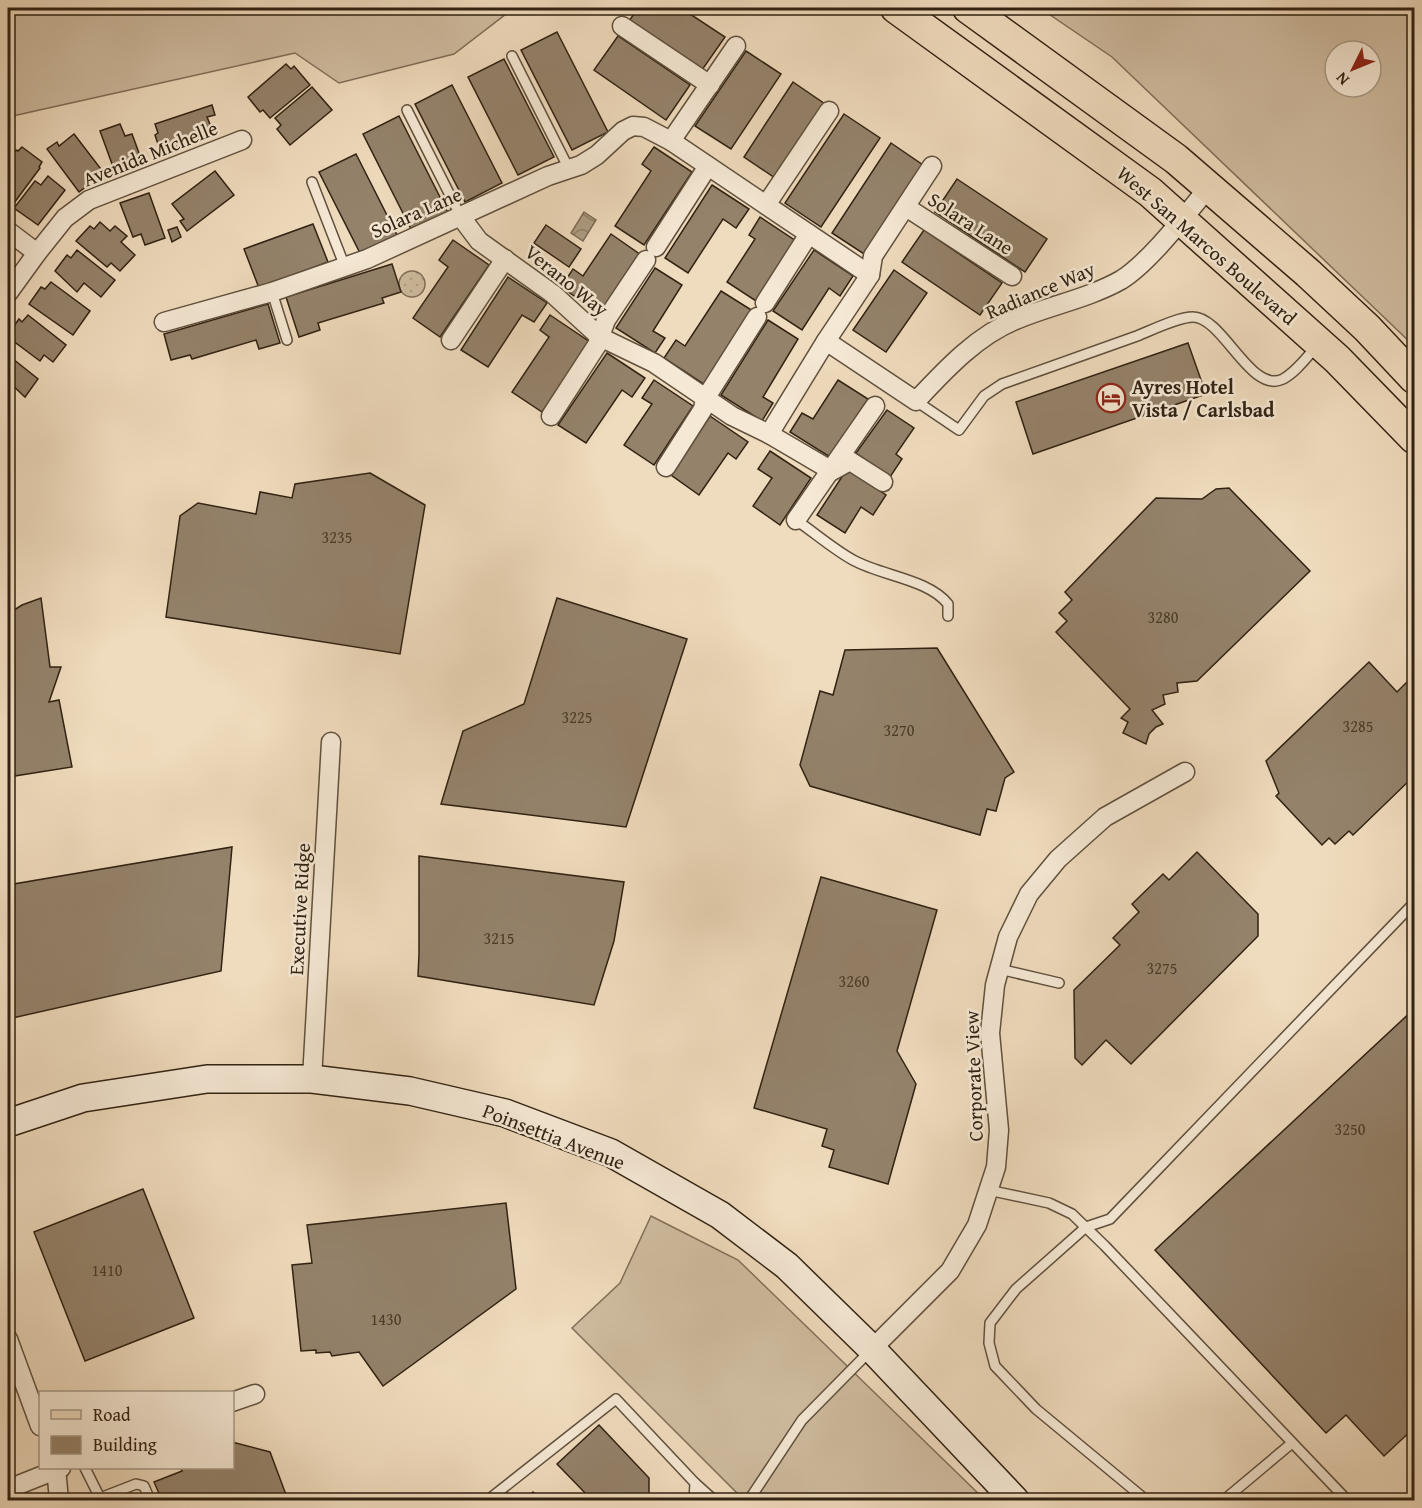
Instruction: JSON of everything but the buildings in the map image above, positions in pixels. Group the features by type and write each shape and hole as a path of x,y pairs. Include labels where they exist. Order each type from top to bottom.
{"main road":[{"name":"West San Marcos Boulevard","path":"896,8 1150,192 1320,343 1414,438"},
{"path":"968,8 1176,159 1308,273 1414,378"},
{"name":"Poinsettia Avenue","path":"8,1123 83,1098 207,1079 312,1079 410,1091 505,1113 611,1153 720,1215 787,1266 872,1348 1016,1500"}],"street":[{"path":"622,26 710,85"},
{"path":"671,141 736,46"},
{"path":"766,206 830,111"},
{"name":"Solara Lane","path":"164,322 272,292 367,260 548,176 580,165 597,155 623,131 633,126 644,127 671,141 870,275"},
{"name":"Avenida Michelle","path":"8,293 65,218 89,200 242,140"},
{"name":"Verano Way","path":"551,416 597,345 606,320 708,166"},
{"name":"Solara Lane","path":"826,340 870,275 873,256 933,166"},
{"name":"Radiance Way","path":"916,401 951,365 985,337 1016,320 1097,291 1122,279 1139,265 1209,187"},
{"name":"Solara Lane","path":"906,207 1011,276"},
{"name":"Verano Way","path":"461,217 479,241 553,294 600,337 654,363 732,416 769,434 832,471"},
{"path":"8,231 37,253"},
{"path":"666,467 703,409 705,399 809,234"},
{"name":"Verano Way","path":"451,339 505,259"},
{"path":"769,434 826,340 916,401"},
{"path":"796,520 875,406"},
{"path":"832,471 850,461 883,482"},
{"name":"Executive Ridge","path":"312,1079 331,742"},
{"name":"Corporate View","path":"872,1348 950,1271 977,1225 996,1167 999,1130 990,1033 994,985 1008,937 1029,894 1059,859 1106,818 1185,772"},
{"path":"8,1339 14,1378 39,1424"},
{"path":"234,1401 255,1394"},
{"path":"8,1489 56,1469"},
{"path":"58,1469 59,1500"}],"lane":[{"path":"512,56 569,169"},
{"path":"407,110 461,217"},
{"path":"312,182 345,267"},
{"path":"272,292 287,340"},
{"path":"916,401 959,430 984,396 1002,384 1194,317 1208,322 1253,372 1270,380 1281,380 1295,371 1320,343"},
{"path":"796,520 852,559 876,571 935,592 948,604 948,616"},
{"path":"1146,1500 1035,1409 995,1366 989,1343 990,1323 1016,1289 1086,1227 1110,1219 1414,903"},
{"path":"999,969 1059,983"},
{"path":"988,1190 1049,1203 1072,1214 1347,1500"},
{"path":"749,1500 802,1420 872,1348"},
{"path":"488,1500 616,1399 714,1500"},
{"path":"1224,1500 1292,1443"},
{"path":"86,1469 101,1499 136,1484 144,1486 150,1500"},
{"path":"694,1500 695,1483"}],"shaded area":[{"path":"8,8 514,8 454,54 339,83 295,53 8,117"},
{"path":"1040,8 1414,8 1414,346 1112,57"},
{"path":"412,271 421,275 425,284 421,293 412,297 403,293 399,284 403,275"},
{"path":"651,1216 738,1260 985,1500 744,1500 572,1328 620,1283"}],"water":[{"path":"584,212 596,220 583,241 571,233"}],"place":[{"name":"Ayres Hotel Vista / Carlsbad","path":"1111,398"}]}
